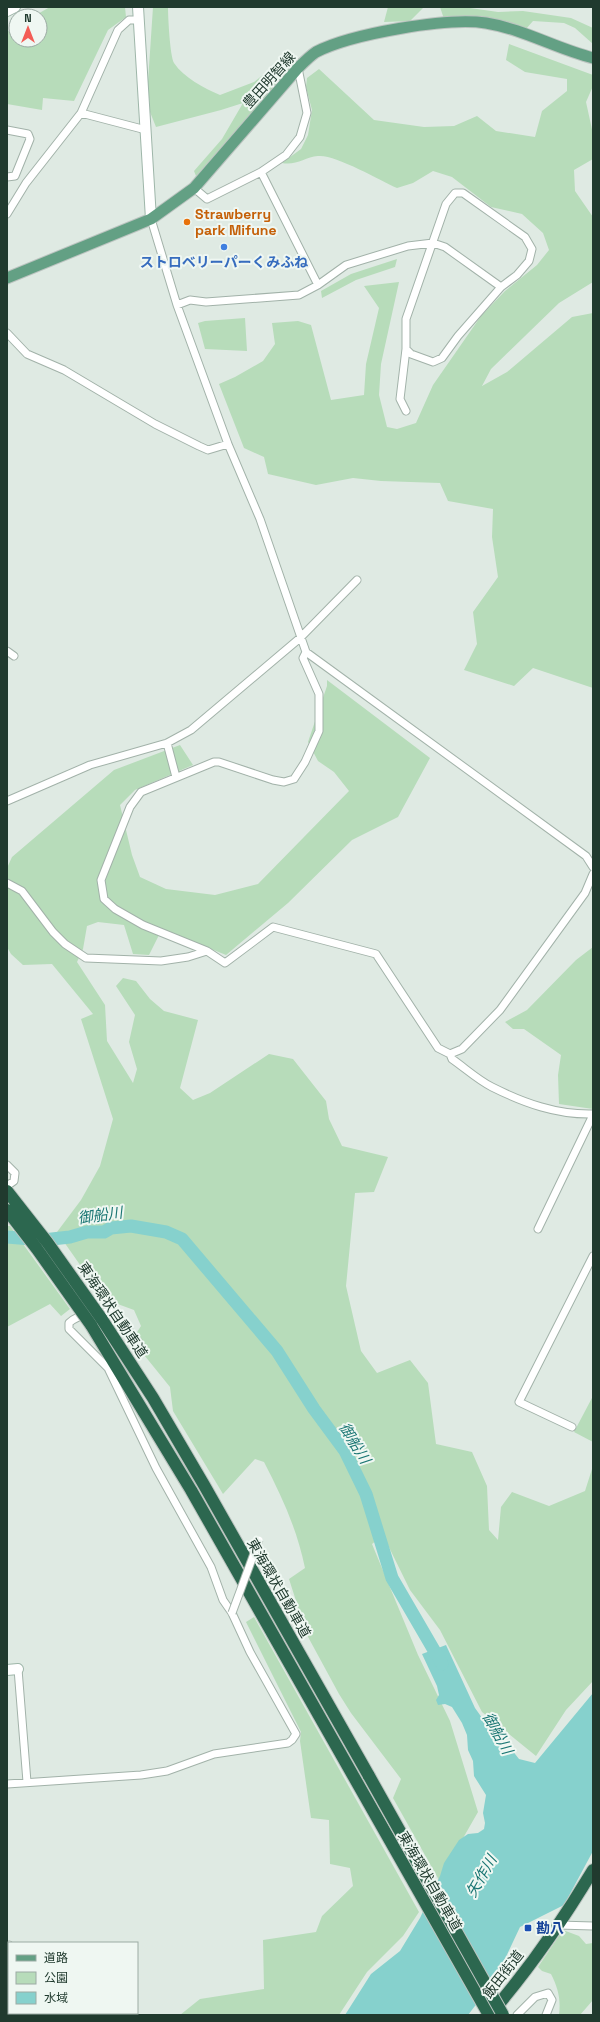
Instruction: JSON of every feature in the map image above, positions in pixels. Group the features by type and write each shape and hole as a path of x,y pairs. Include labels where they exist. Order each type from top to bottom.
{"highway":[{"name":"東海環状自動車道","path":"7,1191 65,1266 153,1398 369,1776 503,2015"},
{"name":"東海環状自動車道","path":"7,1210 42,1254 91,1325 187,1483 489,2015"},
{"name":"飯田街道","path":"489,2015 514,1987 558,1925 592,1872"}],"main road":[{"name":"豊田明智線","path":"7,278 151,219 194,188 298,68 315,53 352,38 427,26 462,23 486,23 593,58"}],"street":[{"path":"7,12 15,7"},
{"path":"138,7 151,219 177,305 228,444 260,519 306,652 586,856 593,867"},
{"path":"7,214 26,182 81,113 118,30 129,20 138,20"},
{"path":"194,188 207,199 261,172 286,155 300,137 307,113 298,68"},
{"path":"81,113 146,130"},
{"path":"7,130 28,134 30,138 14,176 7,177"},
{"path":"261,172 318,285"},
{"path":"406,349 411,354 433,362 442,358 458,336 501,287 529,261 532,249 525,237 463,193 455,193 446,204 406,319 406,349 400,399 406,411"},
{"path":"177,305 190,300 206,302 299,295 318,285 346,265 408,246 433,243 445,247 501,287"},
{"path":"7,333 27,354 64,370 155,424 208,450 228,444"},
{"path":"7,802 90,765 167,743 191,730 300,638 357,580"},
{"path":"7,651 14,656"},
{"path":"306,652 303,658 319,694 319,731 305,762 294,779 284,782 273,780 219,762 214,762 140,792 130,807 101,880 104,899 115,909 143,925 207,951 225,963 273,927 376,954 438,1048 450,1054 452,1059 491,1087 516,1098 548,1110 572,1115 593,1115 538,1228"},
{"path":"167,743 176,777"},
{"path":"450,1054 462,1049 500,1010 585,893 593,874"},
{"path":"7,883 22,891 53,932 66,944 86,958 161,961 188,957 207,951"},
{"path":"585,893 593,887"},
{"path":"7,1165 15,1173 14,1181 7,1186"},
{"path":"572,1427 519,1402 593,1256"},
{"path":"7,1784 141,1775 168,1770 214,1754 288,1743 296,1734 295,1729 250,1652 232,1613 223,1600 207,1560 156,1468 108,1368 68,1329 69,1323 74,1318 107,1312 114,1313 140,1344"},
{"path":"232,1613 259,1540"},
{"path":"7,1670 18,1669 27,1782"},
{"path":"558,1925 593,1926"},
{"path":"517,2015 535,1997 548,1993 552,2000 546,2015"}],"green space":[{"path":"125,7 126,17 108,30 74,101 43,98 42,110 7,104 7,32 8,48 48,48 48,8"},
{"path":"153,7 168,7 170,45 174,63 189,78 201,86 220,95 254,82 282,60 292,66 196,176 194,171 222,139 243,103 156,127 150,112 148,82"},
{"path":"388,7 440,7 423,8 410,21 384,22"},
{"path":"440,7 463,7 498,12 523,11 571,18 593,28 593,44 575,28 564,23 533,21 526,29 444,19"},
{"path":"509,44 593,75 593,86 586,102 593,134 593,159 574,170 575,191 593,217 593,282 559,303 491,369 482,386 507,372 572,317 593,313 593,688 533,668 514,686 464,670 477,644 473,612 498,577 492,537 493,509 448,501 440,483 381,481 353,478 316,485 268,474 264,457 244,448 219,384 235,377 263,361 275,344 272,323 298,321 311,325 331,400 364,395 366,364 379,308 364,286 399,282 381,364 379,395 387,427 397,429 416,423 433,385 481,316 505,291 537,265 549,250 543,233 522,214 491,207 452,177 433,171 413,183 397,188 346,163 326,156 313,157 287,164 282,163 301,149 308,135 312,110 306,87 307,78 319,69 374,120 424,127 454,126 477,116 496,131 535,137 542,111 567,91 567,79 525,72 506,60"},
{"path":"397,259 395,267 356,280 322,298 321,291 351,274"},
{"path":"245,318 247,351 205,349 198,323 205,321"},
{"path":"327,680 430,758 398,817 352,840 288,903 226,955 162,929 149,955 133,954 124,925 98,922 87,926 83,949 77,962 105,1005 107,1041 133,1083 137,1069 129,1042 135,1015 116,986 123,978 136,981 150,999 164,1011 198,1020 180,1088 193,1100 210,1093 269,1054 293,1059 326,1101 329,1119 342,1146 388,1157 374,1192 355,1193 346,1286 361,1351 377,1373 410,1360 428,1383 436,1444 472,1452 487,1486 489,1530 498,1540 501,1507 512,1492 549,1506 585,1491 592,1469 593,1442 593,1681 566,1710 536,1756 482,1712 440,1630 410,1590 383,1535 372,1544 418,1655 450,1721 478,1812 439,1880 393,1798 401,1779 351,1713 307,1635 289,1579 305,1568 302,1554 288,1514 264,1462 255,1459 223,1494 173,1411 170,1387 132,1340 141,1326 134,1310 104,1299 57,1232 81,1200 100,1166 113,1119 81,1019 93,1014 52,964 23,965 11,954 7,947 7,868 12,857 114,770 180,745 193,765 135,790 120,805 132,855 140,877 166,889 215,895 258,884 349,791 334,772 318,761 308,742 327,686"},
{"path":"593,947 593,1109 559,1104 558,1075 561,1055 524,1029 513,1029 505,1022 527,1010 576,960"},
{"path":"7,1226 10,1226 70,1309 61,1316 50,1304 7,1327"},
{"path":"593,1396 593,1442 574,1432"},
{"path":"254,1617 419,1912 403,1936 367,1972 339,2015 180,2015 200,1999 264,1989 263,1940 316,1932 322,1916 353,1886 350,1868 330,1864 329,1820 311,1818 300,1741 301,1732 246,1622"},
{"path":"563,1930 579,1936 586,1944 593,1943 593,2000 580,2015 559,2015 559,1999 551,1974 542,1971 538,1967"}],"water":[{"name":"矢作川","path":"446,1645 475,1708 490,1729 508,1745 519,1759 535,1763 593,1693 593,1851 564,1905 520,1927 495,1980 468,2015 345,2015 371,1974 400,1951 420,1918 440,1876 444,1863 459,1840 468,1834 478,1833 484,1829 485,1823 483,1813 486,1795 474,1776 473,1761 468,1750 467,1735 462,1723 452,1707 445,1704 438,1705 436,1700 439,1695 437,1686 422,1654"}],"waterway":[{"name":"御船川","path":"7,1237 43,1240 70,1237 87,1232 104,1232 111,1228 131,1226 166,1232 182,1239 277,1351 314,1409 345,1451 366,1494 392,1578 442,1664"}],"place":[{"name":"Strawberry park Mifune","path":"187,222"},
{"name":"ストロベリーパーくみふね","path":"224,247"},
{"name":"勘八","path":"528,1928"}]}
